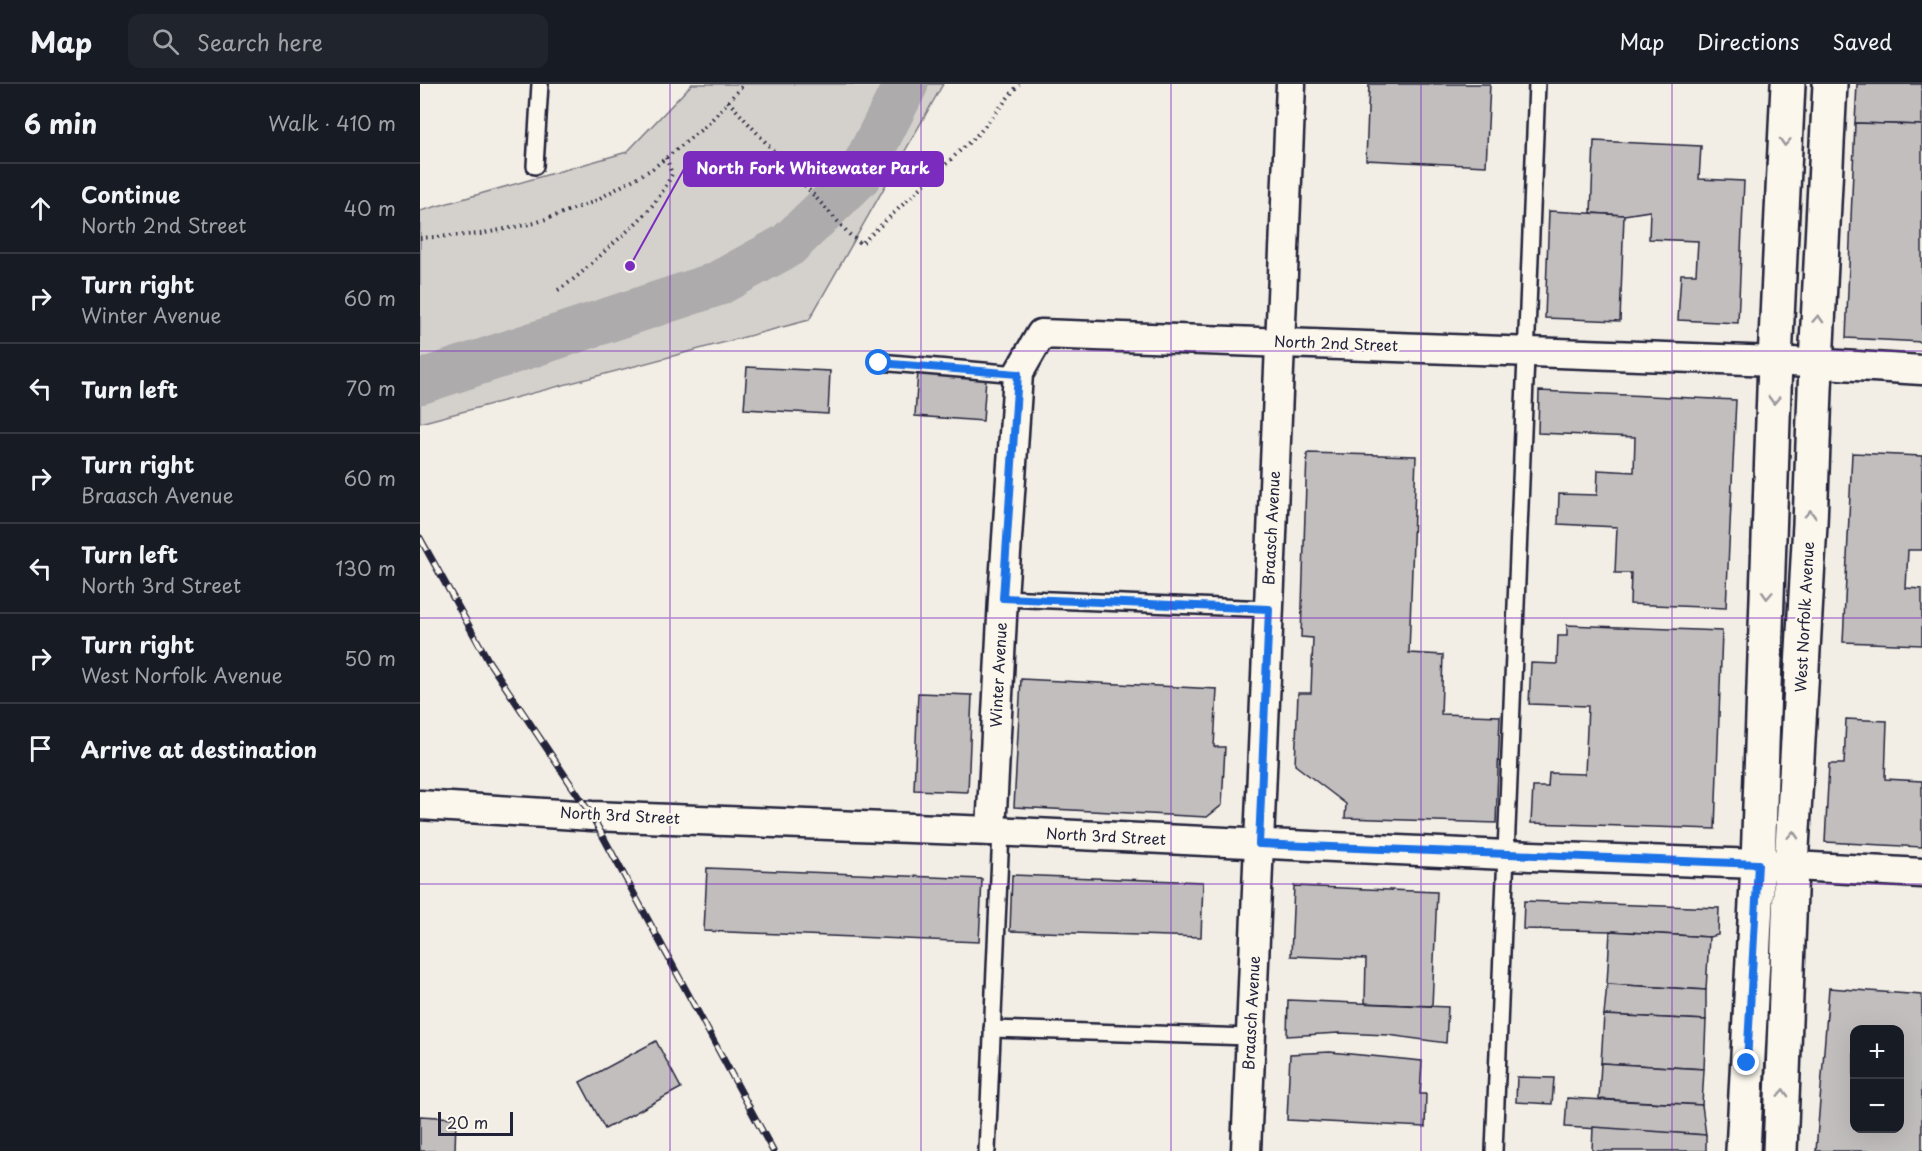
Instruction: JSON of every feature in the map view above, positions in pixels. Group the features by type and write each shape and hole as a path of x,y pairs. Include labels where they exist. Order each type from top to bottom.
{"main road":[{"path":"1743,1151 1758,864 1775,360 1788,84"},
{"name":"West Norfolk Avenue","path":"1780,1151 1791,866 1810,524 1830,84"}],"street":[{"name":"Braasch Avenue","path":"1246,1151 1291,84"},
{"name":"North 2nd Street","path":"1018,374 1041,334 1775,360 1922,370"},
{"name":"Winter Avenue","path":"996,832 1003,598 1018,374"},
{"name":"North 3rd Street","path":"420,805 592,816 1758,864 1922,873"}],"lane":[{"path":"535,165 540,84"},
{"path":"1494,1151 1537,84"},
{"path":"879,363 1018,374"},
{"path":"1003,598 1269,609"},
{"path":"987,1151 996,832"},
{"path":"992,1029 1251,1037"}],"path":[{"path":"420,238 480,234 535,223 593,202 652,168 707,125 744,84"},
{"path":"728,101 850,235 861,244 980,132 1019,84"},
{"path":"558,290 575,280 650,210 665,190 672,174 666,157"}],"shaded area":[{"path":"692,84 943,84 809,320 420,423 420,211 627,152"}],"building":[{"path":"1369,84 1490,84 1486,166 1366,160"},
{"path":"1857,84 1922,84 1922,125 1855,123"},
{"path":"1855,123 1922,125 1922,342 1846,338"},
{"path":"1594,141 1701,146 1699,179 1744,181 1738,323 1678,320 1681,274 1696,274 1698,241 1649,239 1650,211 1624,215 1591,213"},
{"path":"1549,211 1624,215 1620,321 1545,318"},
{"path":"747,367 830,371 828,414 744,409"},
{"path":"918,371 986,377 983,421 915,416"},
{"path":"1539,391 1736,400 1726,608 1630,604 1631,573 1615,573 1617,527 1558,524 1559,494 1597,495 1598,470 1634,472 1635,437 1538,433"},
{"path":"1307,453 1416,456 1409,653 1443,655 1441,714 1500,716 1496,823 1345,818 1346,804 1295,765 1298,693 1311,693 1313,638 1301,637"},
{"path":"1852,453 1922,456 1922,550 1908,550 1906,588 1922,589 1922,645 1843,642"},
{"path":"1567,625 1722,631 1715,829 1531,823 1533,787 1548,787 1549,773 1585,774 1588,706 1529,704 1531,663 1557,664 1558,636 1567,636"},
{"path":"1021,679 1217,689 1214,747 1225,747 1222,805 1207,817 1014,807"},
{"path":"918,693 972,695 968,792 914,790"},
{"path":"1846,719 1887,721 1885,779 1922,781 1922,847 1825,842 1829,764 1844,764"},
{"path":"707,868 982,879 979,942 704,931"},
{"path":"1012,875 1203,882 1201,937 1010,931"},
{"path":"1294,886 1437,892 1432,1006 1365,1003 1366,959 1291,956"},
{"path":"1524,901 1719,908 1718,935 1709,937 1523,929"},
{"path":"1610,931 1709,937 1706,990 1607,984"},
{"path":"1607,984 1706,990 1706,1020 1604,1015"},
{"path":"1829,988 1922,995 1922,1151 1816,1151"},
{"path":"1288,1000 1448,1007 1446,1043 1388,1035 1339,1033 1287,1036"},
{"path":"1604,1015 1706,1020 1704,1069 1601,1063"},
{"path":"656,1041 681,1088 605,1129 580,1082"},
{"path":"1330,1052 1422,1061 1420,1094 1426,1094 1425,1127 1287,1120 1290,1054"},
{"path":"1601,1063 1704,1069 1702,1105 1599,1099"},
{"path":"1517,1077 1554,1078 1552,1104 1516,1102"},
{"path":"1567,1098 1702,1105 1706,1135 1565,1127"},
{"path":"420,1116 456,1118 455,1151 420,1151"},
{"path":"1593,1127 1706,1135 1706,1151 1592,1151"}],"waterway":[{"path":"420,382 717,284 788,245 859,176 906,84"}],"railway":[{"path":"420,538 489,662 592,816 773,1151"}],"place":[{"name":"North Fork Whitewater Park","path":"630,266"}],"route":[{"path":"879,363 1018,374 1003,598 1269,609 1259,844 1758,864 1747,1063"}]}
